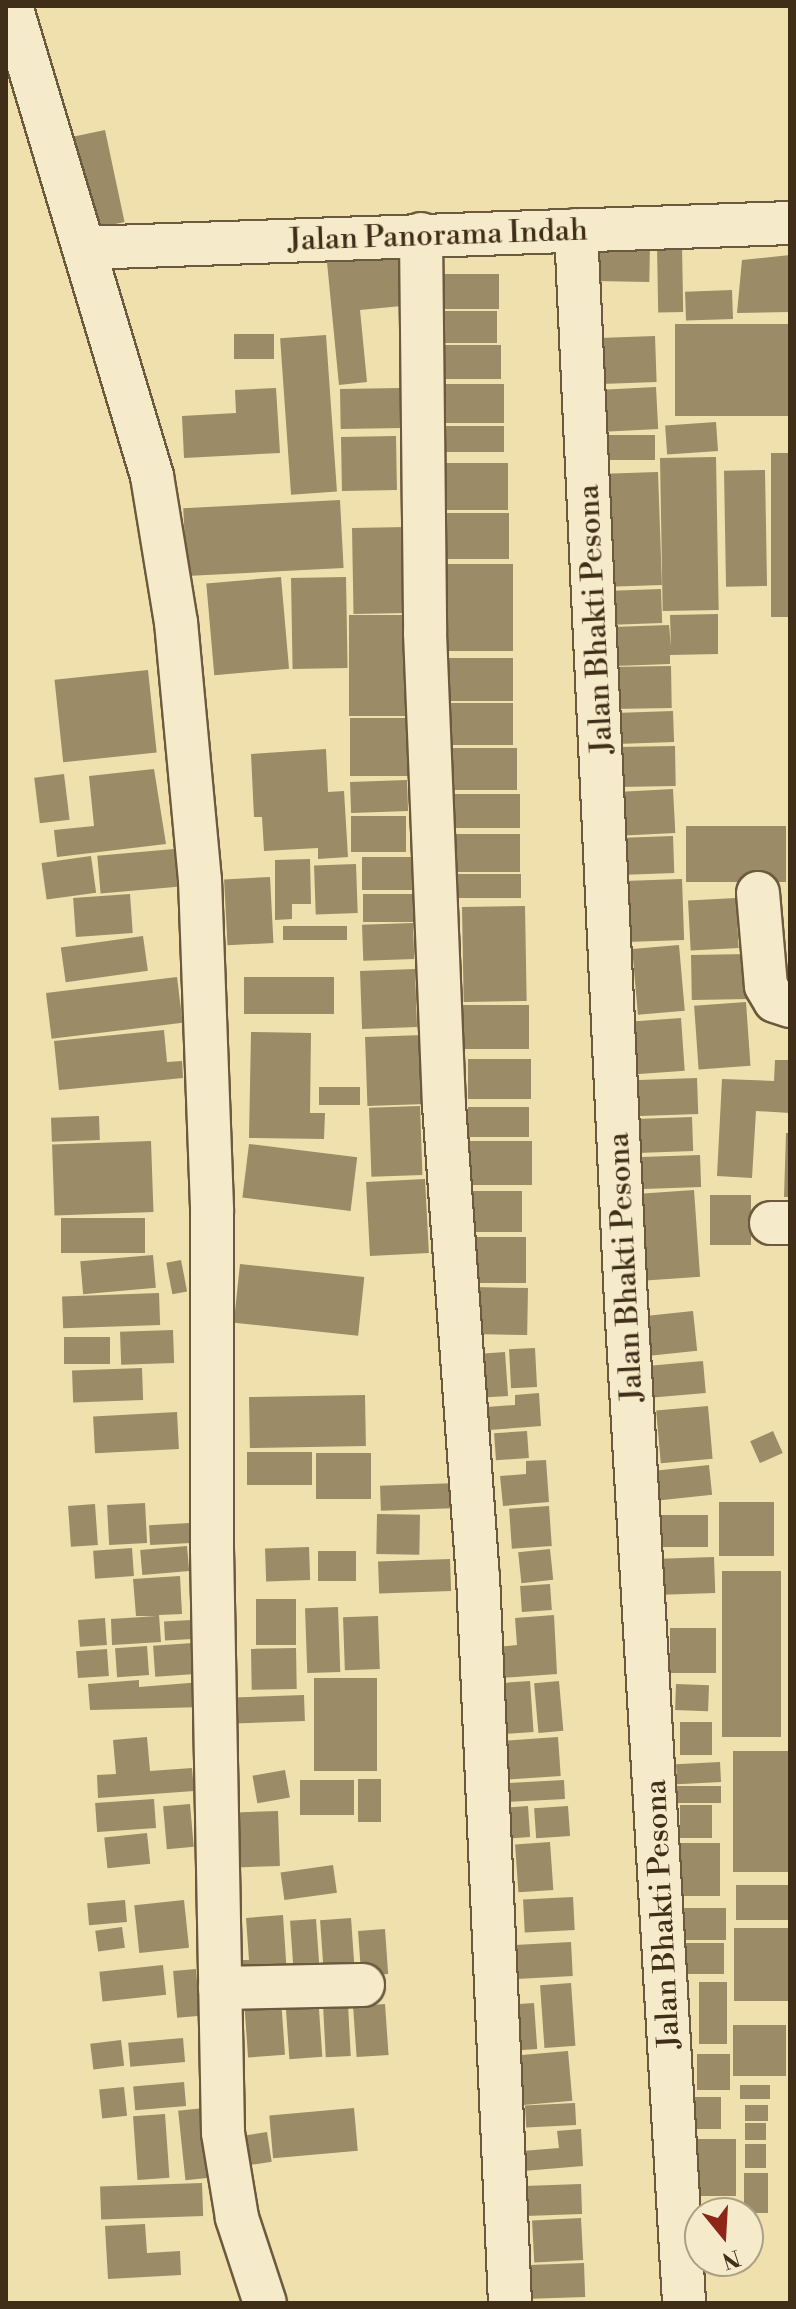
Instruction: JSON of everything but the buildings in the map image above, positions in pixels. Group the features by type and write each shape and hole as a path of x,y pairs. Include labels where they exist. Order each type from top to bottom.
{"street":[{"path":"11,6 152,476 176,622 200,880 212,1212 223,2133 237,2218 265,2303"},
{"name":"Jalan Panorama Indah","path":"85,248 790,223"},
{"name":"Jalan Bhakti Pesona","path":"576,230 626,1302 684,2303"},
{"path":"421,234 425,633 444,1105 478,1576 510,2303"},
{"path":"758,893 766,986 775,1001 790,1006"},
{"path":"220,1988 363,1985"}]}
